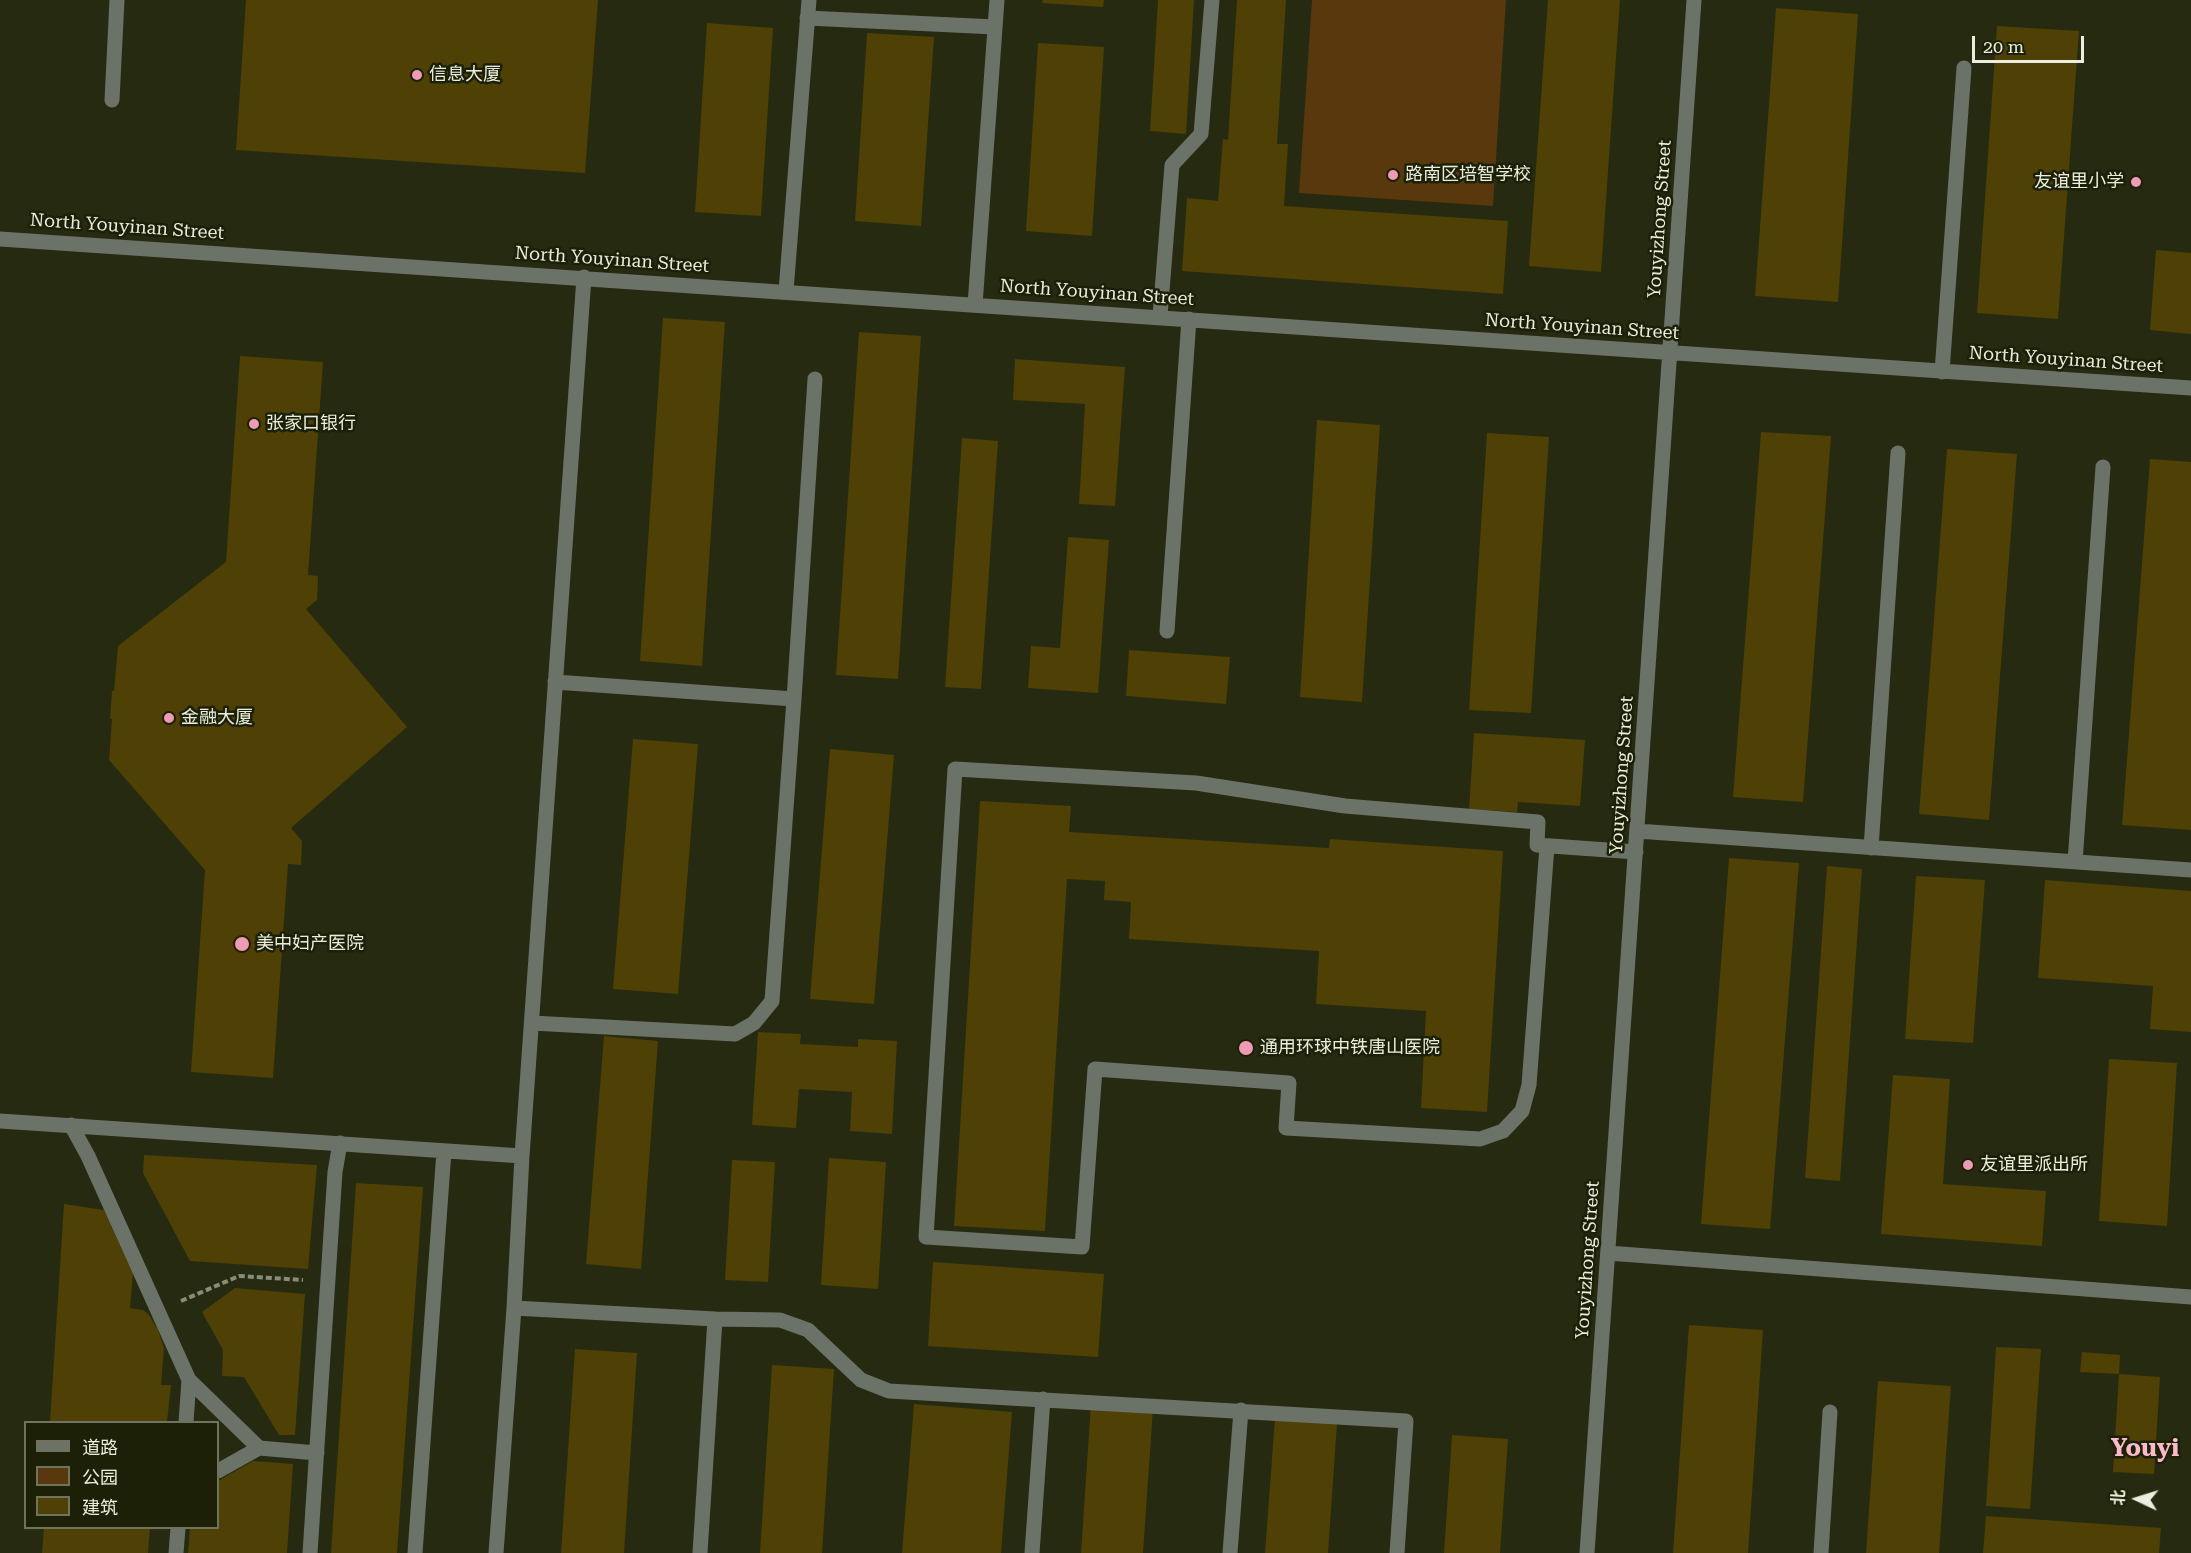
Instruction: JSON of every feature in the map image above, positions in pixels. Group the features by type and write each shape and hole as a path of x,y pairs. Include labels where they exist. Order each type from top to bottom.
{"street":[{"path":"112,100 117,0"},
{"path":"786,291 808,0"},
{"path":"975,305 997,0"},
{"path":"1160,316 1172,165 1201,134 1212,0"},
{"name":"Youyizhong Street","path":"1587,1553 1694,0"},
{"path":"807,18 995,27"},
{"path":"1942,372 1964,68"},
{"name":"North Youyinan Street","path":"0,239 1160,316 2191,388"},
{"path":"496,1553 584,277"},
{"path":"1167,631 1189,319"},
{"path":"532,1023 735,1034 754,1023 772,1001 815,379"},
{"path":"1871,848 1898,453"},
{"path":"2075,862 2103,467"},
{"path":"555,682 794,699"},
{"path":"1547,846 1529,1085 1522,1111 1503,1131 1480,1139 1286,1128 1289,1083 1095,1069 1082,1247 926,1238 956,769 1196,783 1345,806 1538,822 1537,845 1636,852"},
{"path":"1637,831 2191,870"},
{"path":"0,1121 522,1156"},
{"path":"71,1125 88,1156 189,1380 259,1448"},
{"path":"309,1553 335,1172 340,1143"},
{"path":"415,1553 444,1151"},
{"path":"1608,1252 2191,1296"},
{"path":"514,1308 715,1319 780,1320 808,1330 861,1380 889,1391 1406,1421 1397,1553"},
{"path":"700,1553 715,1319"},
{"path":"186,1421 189,1380"},
{"path":"1032,1553 1043,1399"},
{"path":"1230,1553 1241,1410"},
{"path":"1821,1553 1830,1412"},
{"path":"219,1470 259,1448 317,1453"},
{"path":"176,1553 178,1529"}],"path":[{"path":"158,1311 239,1276 328,1282"}],"green space":[{"path":"1312,0 1506,0 1493,206 1299,193"}],"building":[{"name":"信息大厦","path":"246,0 598,0 585,173 236,150"},
{"path":"1043,0 1104,0 1103,7 1042,3"},
{"path":"1158,0 1194,0 1186,134 1150,131"},
{"path":"1237,0 1286,0 1277,144 1288,144 1284,206 1508,221 1503,294 1182,271 1187,198 1218,201 1223,139 1228,140"},
{"path":"1548,0 1620,0 1601,272 1529,266"},
{"path":"1776,8 1858,14 1838,302 1755,296"},
{"path":"707,23 773,28 761,216 695,212"},
{"path":"1997,26 2079,31 2058,319 1977,313"},
{"path":"867,33 934,37 921,226 855,221"},
{"path":"1038,43 1104,47 1092,236 1026,231"},
{"path":"2156,250 2191,253 2191,334 2150,330"},
{"path":"663,318 725,322 702,666 640,661"},
{"path":"859,332 921,336 898,679 836,675"},
{"path":"240,356 323,362 308,575 318,576 317,600 306,609 407,727 291,828 302,841 301,865 288,864 273,1078 191,1072 205,870 109,760 112,691 114,691 118,646 226,562"},
{"path":"1015,359 1125,367 1115,506 1079,504 1085,404 1013,400"},
{"path":"1317,420 1380,425 1362,702 1300,697"},
{"path":"1761,432 1831,436 1803,802 1733,797"},
{"path":"1487,433 1549,437 1531,713 1469,710"},
{"path":"962,438 998,441 981,689 945,687"},
{"path":"1947,449 2017,454 1989,820 1919,814"},
{"path":"2150,459 2191,462 2191,830 2122,825"},
{"path":"1068,537 1109,540 1098,693 1028,688 1031,646 1060,648"},
{"path":"1129,650 1230,657 1226,704 1126,696"},
{"path":"1474,733 1585,740 1580,806 1518,802 1517,812 1469,809"},
{"path":"633,739 698,744 678,994 613,989"},
{"path":"830,749 894,755 874,1004 810,999"},
{"path":"980,801 1071,806 1069,832 1329,848 1330,839 1503,851 1487,1112 1421,1108 1426,1011 1316,1004 1319,951 1129,939 1131,902 1104,900 1105,881 1067,879 1045,1231 954,1226"},
{"path":"1729,858 1799,863 1770,1229 1701,1224"},
{"path":"1827,866 1862,869 1840,1181 1805,1178"},
{"path":"1916,876 1985,880 1973,1043 1905,1039"},
{"path":"2045,880 2191,891 2191,1032 2150,1029 2153,986 2038,978"},
{"path":"758,1032 801,1034 800,1044 858,1047 858,1039 897,1041 892,1134 850,1131 852,1092 799,1089 796,1128 752,1125"},
{"path":"604,1036 658,1041 641,1269 586,1264"},
{"path":"2109,1059 2177,1063 2167,1226 2099,1221"},
{"path":"1893,1075 1950,1079 1943,1184 2046,1191 2042,1246 1881,1234"},
{"path":"144,1155 317,1165 308,1269 190,1261 143,1173"},
{"path":"829,1158 886,1162 878,1289 821,1285"},
{"path":"732,1160 775,1162 768,1282 725,1280"},
{"path":"356,1183 423,1187 397,1553 331,1553"},
{"path":"64,1204 104,1210 133,1274 130,1308 143,1310 149,1315 158,1330 164,1348 161,1385 171,1385 167,1421 50,1421"},
{"path":"933,1262 1104,1274 1098,1357 928,1346"},
{"path":"235,1288 305,1294 295,1435 279,1435 244,1377 222,1376 223,1350 202,1312"},
{"path":"1689,1325 1763,1330 1748,1553 1673,1553"},
{"path":"1996,1347 2041,1349 2030,1509 1986,1506"},
{"path":"575,1349 637,1353 624,1553 561,1553"},
{"path":"2082,1352 2120,1355 2119,1374 2080,1372"},
{"path":"772,1365 834,1369 822,1553 760,1553"},
{"path":"2119,1374 2160,1377 2154,1474 2113,1472"},
{"path":"1878,1381 1951,1386 1939,1553 1866,1553"},
{"path":"914,1404 1012,1412 1001,1553 902,1553"},
{"path":"1091,1404 1153,1409 1143,1553 1081,1553"},
{"path":"1275,1418 1337,1423 1328,1553 1265,1553"},
{"path":"1452,1435 1508,1439 1500,1553 1444,1553"},
{"path":"253,1461 293,1464 287,1553 188,1553 190,1529 219,1529 219,1480"},
{"path":"1986,1516 2161,1528 2159,1553 1983,1553"},
{"path":"44,1529 150,1529 148,1553 42,1553"}],"place":[{"name":"信息大厦","path":"417,75"},
{"name":"路南区培智学校","path":"1393,175"},
{"name":"友谊里小学","path":"2136,182"},
{"name":"张家口银行","path":"254,424"},
{"name":"金融大厦","path":"169,718"},
{"name":"美中妇产医院","path":"242,944"},
{"name":"通用环球中铁唐山医院","path":"1246,1048"},
{"name":"友谊里派出所","path":"1968,1165"}],"district":[{"name":"Youyi","path":"2145,1449"}]}
